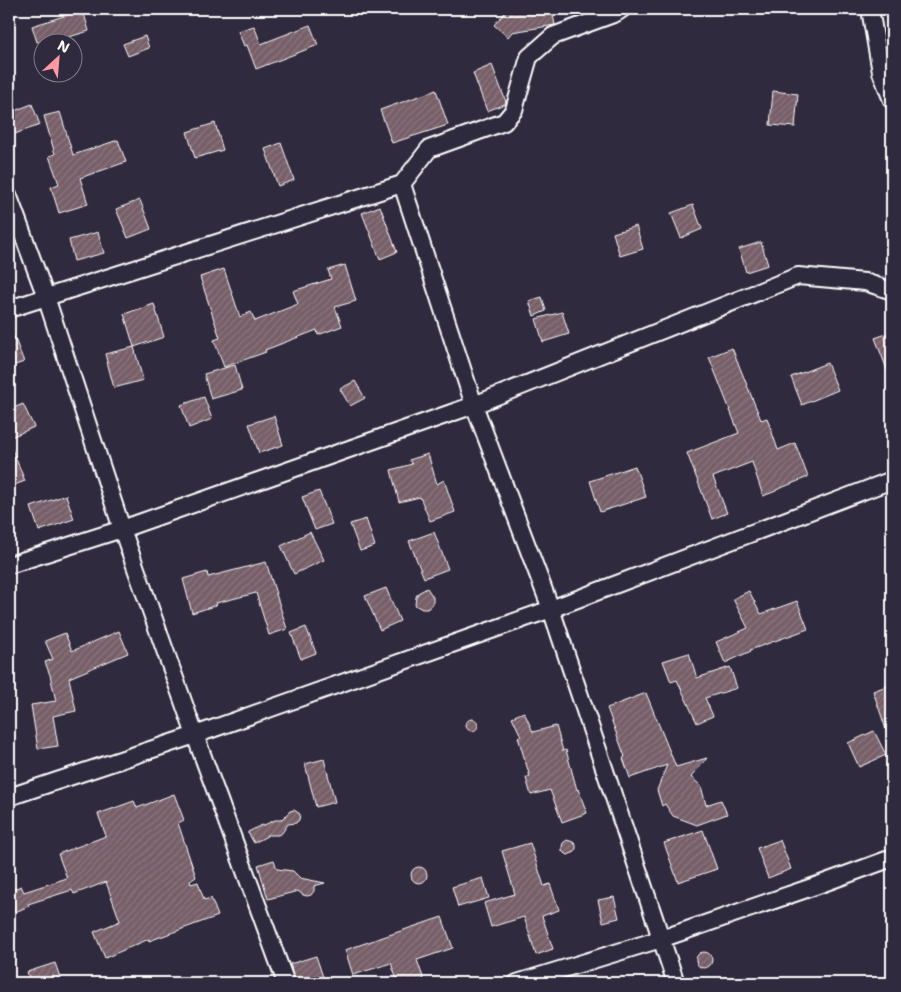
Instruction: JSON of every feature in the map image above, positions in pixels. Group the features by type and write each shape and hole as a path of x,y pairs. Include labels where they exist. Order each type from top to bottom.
{"street":[{"path":"9,309 402,184 429,149 504,122 514,110 529,57 553,36 616,13 622,9"},
{"path":"870,9 881,72 892,100"},
{"path":"402,184 474,405 551,609 676,983"},
{"path":"9,197 46,297 122,530 286,983"},
{"path":"9,565 122,530 474,405 798,276 865,282 892,291"},
{"path":"9,797 195,735 551,609 892,480"},
{"path":"517,983 661,939 818,886 892,858"}],"building":[{"path":"508,9 552,9 555,25 512,32 508,37 494,25"},
{"path":"83,10 89,31 82,33 34,32 32,26"},
{"path":"310,25 318,45 256,69 247,45 244,46 238,31 254,26 261,44"},
{"path":"145,36 149,48 128,56 123,44"},
{"path":"492,65 506,102 487,111 473,73"},
{"path":"436,90 448,125 392,143 380,110"},
{"path":"773,91 798,94 795,127 770,125"},
{"path":"32,104 40,125 9,136 9,113"},
{"path":"60,112 73,155 118,140 126,162 80,178 88,204 59,213 51,187 59,184 49,156 55,154 44,116"},
{"path":"215,123 223,150 195,158 187,132"},
{"path":"281,143 294,180 278,186 265,149"},
{"path":"140,200 151,229 128,238 116,209"},
{"path":"693,205 702,229 681,238 671,213"},
{"path":"380,206 397,252 380,259 362,213"},
{"path":"636,226 643,249 620,256 613,233"},
{"path":"98,232 104,253 74,261 69,240"},
{"path":"761,242 768,265 746,272 739,249"},
{"path":"345,265 356,301 335,307 342,326 318,335 317,330 265,350 266,352 224,367 214,340 220,338 200,277 224,269 240,317 251,312 255,321 298,304 293,291 331,279 328,270"},
{"path":"542,297 546,311 534,316 529,301"},
{"path":"154,304 164,337 134,347 124,314"},
{"path":"562,312 569,334 543,342 536,319"},
{"path":"9,326 24,362 9,367"},
{"path":"892,332 892,380 891,380 875,338"},
{"path":"134,347 143,380 114,388 105,354"},
{"path":"732,348 761,420 767,418 778,450 795,443 808,477 763,496 752,462 713,477 727,513 712,519 687,453 739,433 709,357"},
{"path":"827,363 838,390 802,405 791,377"},
{"path":"235,365 242,390 211,399 204,374"},
{"path":"355,381 365,398 350,406 340,389"},
{"path":"204,397 212,419 189,428 181,405"},
{"path":"23,404 34,427 9,438 9,410"},
{"path":"274,416 283,445 259,453 249,424"},
{"path":"9,442 25,481 9,487"},
{"path":"428,454 437,484 444,480 455,512 430,521 420,497 399,502 391,470 412,464 409,460"},
{"path":"635,466 646,497 600,512 590,481"},
{"path":"319,491 332,524 315,530 302,497"},
{"path":"66,495 74,519 39,531 31,507"},
{"path":"366,519 375,546 360,551 350,524"},
{"path":"310,532 324,560 294,574 281,546"},
{"path":"434,532 448,569 424,578 409,541"},
{"path":"266,562 287,629 269,635 256,593 216,603 217,605 192,613 183,579 207,572 208,577"},
{"path":"386,588 400,621 380,630 365,596"},
{"path":"427,588 433,597 433,602 427,609 422,609 415,605 416,597 418,593"},
{"path":"749,591 761,614 797,601 808,629 750,650 725,663 716,642 748,628 733,599"},
{"path":"306,627 316,653 301,659 291,633"},
{"path":"119,631 128,653 69,678 76,711 53,716 58,746 38,749 31,705 56,701 45,662 53,659 45,641 65,633 72,651"},
{"path":"689,653 697,678 730,667 737,688 705,698 713,716 697,723 677,680 671,682 663,661"},
{"path":"892,684 892,741 890,741 873,691"},
{"path":"646,693 676,767 707,758 691,777 701,786 706,805 721,800 727,814 697,825 673,816 665,804 662,806 657,790 667,765 630,778 623,758 625,757 607,708"},
{"path":"524,712 533,732 556,726 563,751 566,750 577,790 587,813 562,822 550,790 531,795 526,778 530,777 518,737 521,736 512,717"},
{"path":"474,719 477,720 477,730 470,731 467,730 466,723 467,720"},
{"path":"874,731 886,755 859,767 848,743"},
{"path":"324,759 335,802 316,807 305,764"},
{"path":"174,794 184,820 178,823 196,877 190,881 191,884 198,882 204,900 211,898 218,916 149,941 149,939 105,958 94,932 120,921 106,882 74,894 72,890 28,904 29,906 15,912 13,909 9,910 9,891 21,886 24,892 67,878 58,854 106,836 98,814 134,801 137,808"},
{"path":"294,810 300,814 299,820 296,823 288,824 282,833 266,835 254,843 248,834 248,832 262,825 275,820 281,820 290,811"},
{"path":"703,830 717,869 678,882 664,843"},
{"path":"567,840 576,845 575,852 568,855 562,851 563,843"},
{"path":"780,840 791,869 768,878 757,848"},
{"path":"530,843 544,886 550,884 559,910 542,916 553,949 536,955 524,917 491,927 484,903 515,894 502,851"},
{"path":"274,860 277,869 293,871 300,878 325,883 314,886 314,891 311,895 303,895 298,891 268,899 258,865"},
{"path":"419,867 425,869 427,875 425,881 419,883 413,881 411,875 413,869"},
{"path":"483,878 489,898 458,907 452,887"},
{"path":"614,897 619,918 603,922 598,900"},
{"path":"442,917 453,948 417,960 425,983 398,983 391,963 353,975 345,950"},
{"path":"704,952 712,960 704,968 696,960"},
{"path":"316,956 325,983 296,983 290,964"},
{"path":"55,963 62,983 31,983 27,972"}]}
